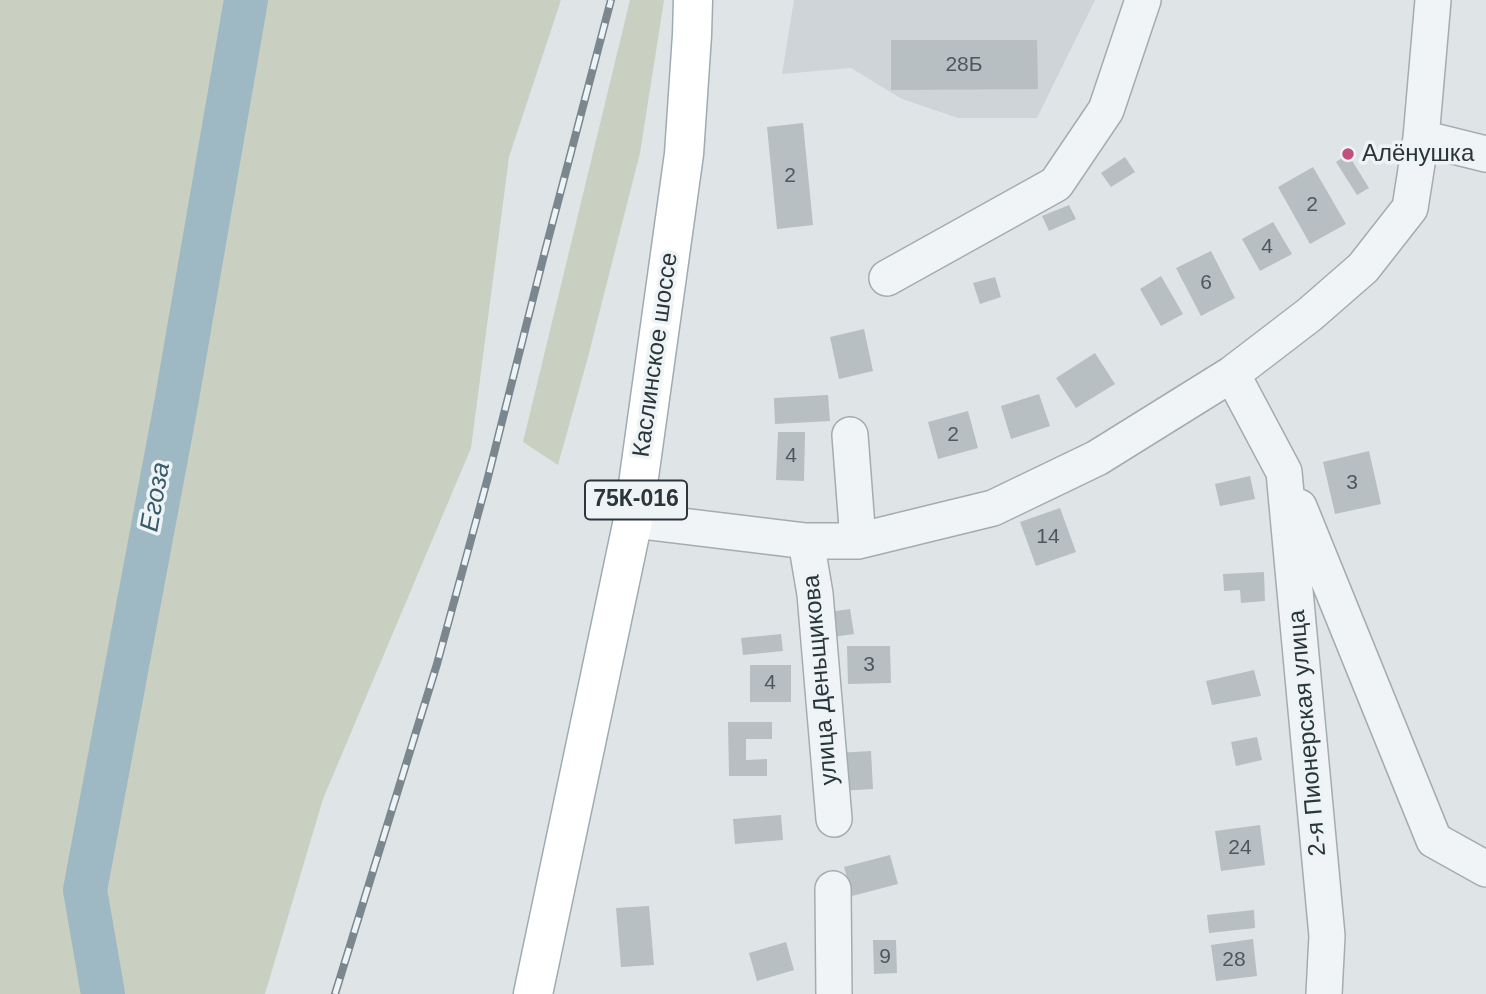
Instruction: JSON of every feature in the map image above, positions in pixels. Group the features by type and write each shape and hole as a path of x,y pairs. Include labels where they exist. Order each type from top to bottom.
{"main road":[{"name":"Каслинское шоссе","path":"533,994 633,520 684,154 693,0"}],"street":[{"path":"887,278 1056,184 1106,110 1143,0"},
{"path":"633,520 806,541 858,541 993,508 1097,458 1232,374 1309,315 1363,268 1410,208 1421,138 1433,0"},
{"path":"1421,138 1486,154"},
{"name":"2-я Пионерская улица","path":"1232,374 1284,472 1434,840 1486,869"},
{"path":"850,435 858,541"},
{"name":"2-я Пионерская улица","path":"1284,472 1327,936 1324,994"},
{"name":"улица Деньщикова","path":"806,541 815,594 834,819"},
{"path":"833,889 834,994"}],"shaded area":[{"path":"794,0 1095,0 1037,118 958,118 902,99 851,68 782,74"}],"green space":[{"path":"0,0 561,0 509,157 471,448 323,799 265,994 0,994"},
{"path":"630,0 664,0 640,153 558,465 523,442"}],"building":[{"path":"891,40 1037,40 1038,89 891,90"},
{"path":"803,123 813,225 777,229 767,127"},
{"path":"1348,154 1369,188 1357,195 1336,162"},
{"path":"1125,157 1135,172 1111,187 1101,173"},
{"path":"1313,167 1346,224 1310,244 1278,187"},
{"path":"1069,205 1076,219 1049,231 1042,216"},
{"path":"1273,222 1292,254 1260,271 1242,239"},
{"path":"1211,251 1235,298 1201,316 1176,268"},
{"path":"1161,276 1183,314 1161,326 1140,289"},
{"path":"995,277 1001,297 980,304 973,283"},
{"path":"864,329 873,371 839,379 830,337"},
{"path":"1095,353 1115,384 1076,408 1056,378"},
{"path":"1039,394 1050,426 1011,439 1001,406"},
{"path":"828,395 830,421 775,424 774,398"},
{"path":"968,411 978,448 938,459 928,422"},
{"path":"778,432 805,432 804,481 776,480"},
{"path":"1369,451 1381,504 1335,514 1323,462"},
{"path":"1250,476 1255,499 1220,506 1215,484"},
{"path":"1060,508 1076,552 1036,566 1020,522"},
{"path":"1264,572 1265,601 1241,603 1240,590 1224,591 1223,574"},
{"path":"850,609 854,634 833,637 829,612"},
{"path":"781,634 783,651 743,655 741,638"},
{"path":"847,646 890,646 891,683 848,684"},
{"path":"750,665 791,665 791,702 750,702"},
{"path":"1254,670 1261,696 1212,705 1206,681"},
{"path":"728,722 772,722 772,739 746,739 746,760 767,759 767,776 729,776"},
{"path":"1257,737 1262,760 1236,766 1231,742"},
{"path":"871,751 873,789 839,791 837,753"},
{"path":"781,815 783,840 735,844 733,819"},
{"path":"1260,825 1265,865 1221,871 1215,831"},
{"path":"890,855 898,884 852,896 844,867"},
{"path":"649,906 654,965 621,967 616,908"},
{"path":"1254,910 1255,928 1209,933 1207,915"},
{"path":"1253,939 1257,976 1216,981 1211,945"},
{"path":"873,940 896,940 897,973 874,974"},
{"path":"786,942 794,970 757,981 749,953"}],"waterway":[{"name":"Егоза","path":"103,994 85,890 176,404 246,0"}],"railway":[{"path":"335,994 437,664 611,0"}],"place":[{"name":"Алёнушка","path":"1348,154"}]}
